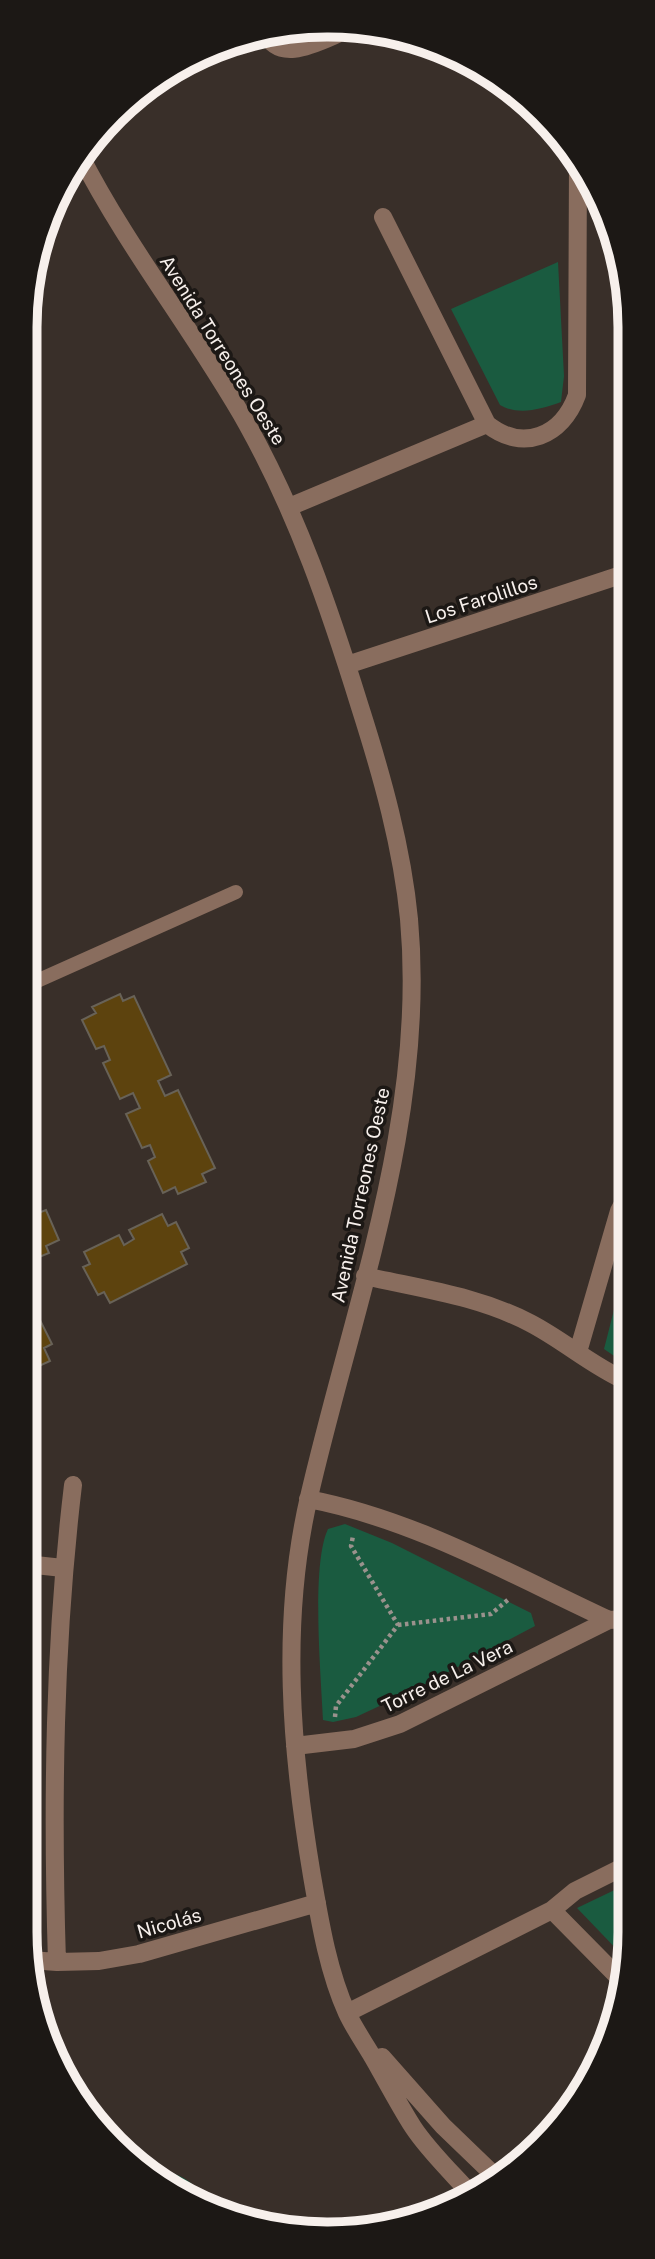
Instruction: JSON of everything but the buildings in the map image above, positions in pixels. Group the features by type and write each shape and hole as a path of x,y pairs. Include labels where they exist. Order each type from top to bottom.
{"street":[{"path":"272,42 290,50 327,37"},
{"name":"Avenida Torreones Oeste","path":"86,166 130,240 226,388 289,507 320,579 386,793 397,841 409,920 412,982 405,1093 398,1141 308,1499 298,1552 291,1652 295,1746 303,1821 317,1903 327,1952 347,2013 415,2131 465,2187"},
{"path":"383,216 486,424 496,432 524,439 553,430 564,421 578,396 578,180"},
{"path":"289,507 486,424"},
{"name":"Los Farolillos","path":"347,665 618,576"},
{"path":"578,1352 618,1214"},
{"path":"365,1276 477,1300 532,1324 618,1376"},
{"path":"57,1962 53,1845 54,1728 64,1568 73,1485"},
{"name":"Torre de La Vera","path":"308,1499 357,1510 420,1533 529,1583 617,1619"},
{"path":"37,1564 64,1568"},
{"name":"Torre de La Vera","path":"295,1746 333,1742 400,1724 617,1619"},
{"path":"347,2013 552,1910 575,1891 618,1870"},
{"name":"Nicolás","path":"38,1960 99,1961 139,1954 317,1903"},
{"path":"552,1910 615,1974"},
{"name":"Avenida Torreones Oeste","path":"347,2013 393,2071 443,2126 491,2172"}],"lane":[{"path":"37,981 236,892"}],"path":[{"path":"357,1510 352,1546 398,1625"},
{"path":"333,1742 336,1706 398,1625 491,1614 529,1583"}],"green space":[{"path":"558,262 564,376 561,402 522,411 507,408 500,405 451,309"},
{"path":"618,1294 618,1359 604,1349"},
{"path":"345,1524 392,1543 531,1613 535,1626 418,1688 356,1717 333,1722 323,1720 318,1621 320,1568 328,1529"},
{"path":"618,1888 618,1951 577,1908"},
{"path":"162,2170 190,2182 199,2192 182,2183"}]}
